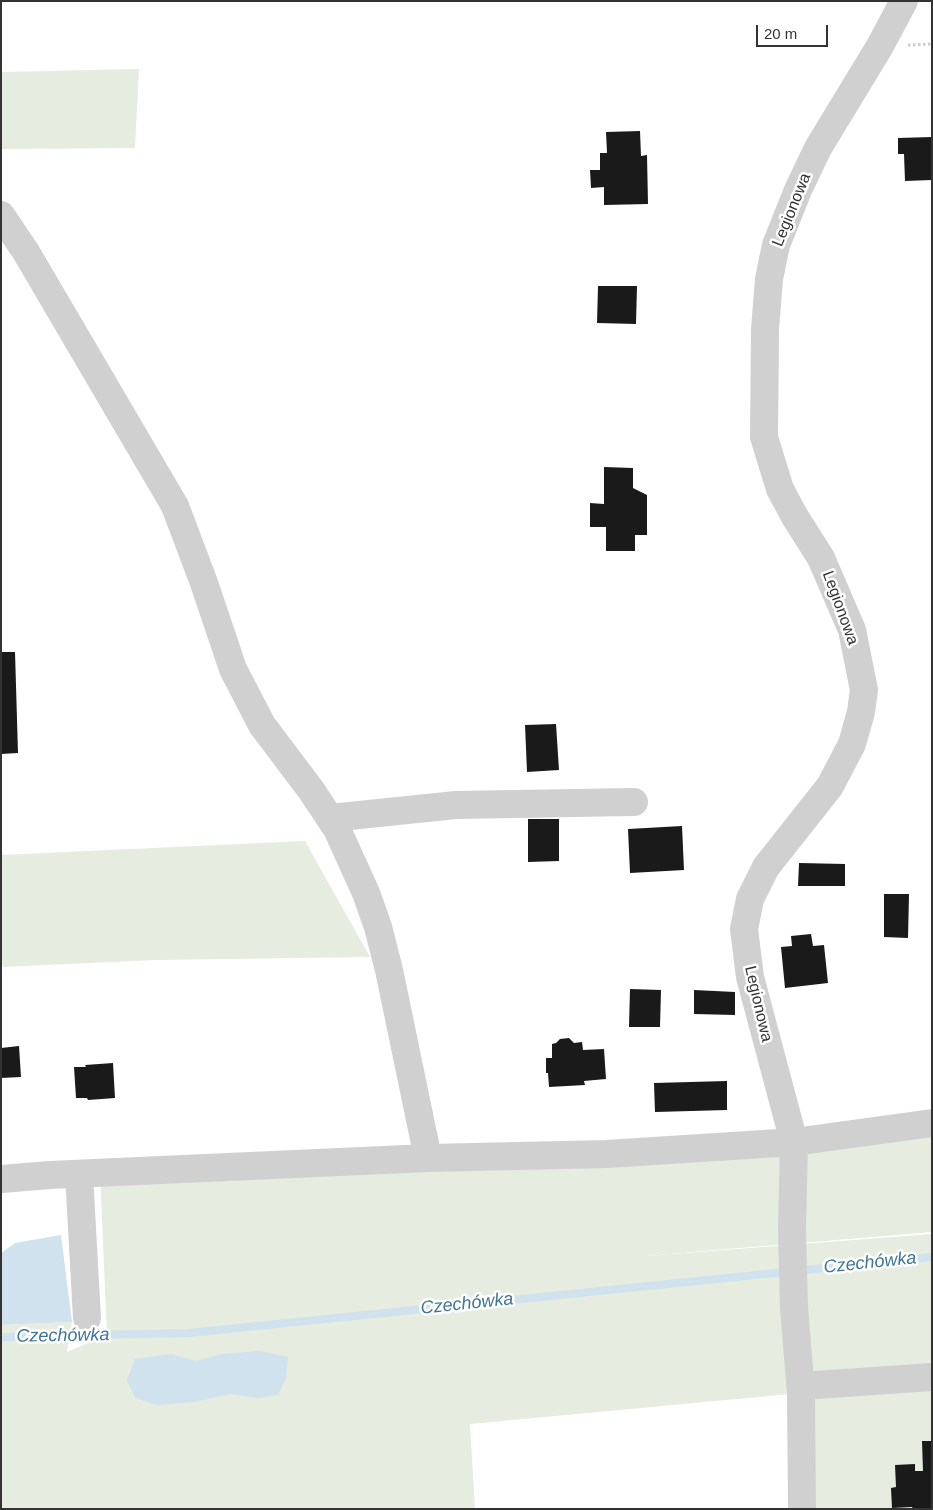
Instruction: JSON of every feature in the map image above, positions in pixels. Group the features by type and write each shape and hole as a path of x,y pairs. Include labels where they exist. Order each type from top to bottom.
{"street":[{"name":"Legionowa","path":"802,1509 801,1386 794,1308 792,1230 794,1142 750,977 744,929 750,898 766,868 830,786 852,744 861,712 864,690 852,630 822,558 795,517 780,489 764,438 765,329 769,279 776,245 806,174 818,148 880,46 904,1"},
{"path":"1,215 26,252 175,506 204,582 233,669 262,725 311,790 337,829 366,893 390,970 428,1158"},
{"path":"330,818 456,805 634,802"},
{"path":"1,1179 428,1158 607,1154 794,1142 932,1123"},
{"path":"78,1174 87,1318"},
{"path":"801,1386 932,1377"}],"shaded area":[{"path":"139,69 135,148 1,149 1,72"},
{"path":"305,841 370,957 155,960 3,967 1,958 1,855"},
{"path":"932,1132 932,1232 633,1257 932,1234 932,1509 802,1509 801,1393 470,1424 475,1509 1,1509 1,1325 72,1322 67,1352 107,1335 100,1173"}],"water":[{"path":"61,1235 72,1322 1,1325 1,1253 15,1243"},
{"path":"260,1351 288,1357 286,1378 278,1395 258,1398 230,1394 194,1402 157,1405 135,1398 127,1380 135,1359 171,1354 196,1361 221,1354"}],"building":[{"path":"640,131 641,156 647,155 648,204 604,205 604,187 591,188 590,170 600,170 600,153 607,153 606,132"},
{"path":"932,137 932,180 905,181 904,154 898,154 898,138"},
{"path":"598,286 637,286 636,324 597,323"},
{"path":"604,467 633,468 633,488 647,495 647,535 635,535 635,551 606,551 606,527 590,527 590,503 604,504"},
{"path":"1,652 15,652 18,753 1,754"},
{"path":"556,724 559,770 527,772 525,725"},
{"path":"528,819 559,819 559,861 528,862"},
{"path":"682,826 684,870 630,873 628,829"},
{"path":"799,863 845,864 845,886 798,886"},
{"path":"884,894 909,894 908,938 884,937"},
{"path":"811,934 813,946 824,945 828,983 785,988 781,947 792,946 791,936"},
{"path":"630,989 661,990 660,1027 629,1027"},
{"path":"694,990 735,992 735,1015 694,1014"},
{"path":"569,1038 574,1043 582,1042 583,1050 604,1049 606,1079 584,1081 585,1085 549,1087 548,1073 546,1073 546,1058 552,1058 552,1044 560,1039"},
{"path":"19,1046 21,1077 1,1078 1,1048"},
{"path":"113,1063 115,1098 88,1100 87,1098 76,1098 74,1067"},
{"path":"727,1081 727,1110 655,1112 654,1083"},
{"path":"922,1441 932,1441 932,1509 892,1508 891,1488 896,1487 895,1465 915,1464 915,1471 923,1471"}],"waterway":[{"name":"Czechówka","path":"1,1337 189,1333 932,1257"}]}
